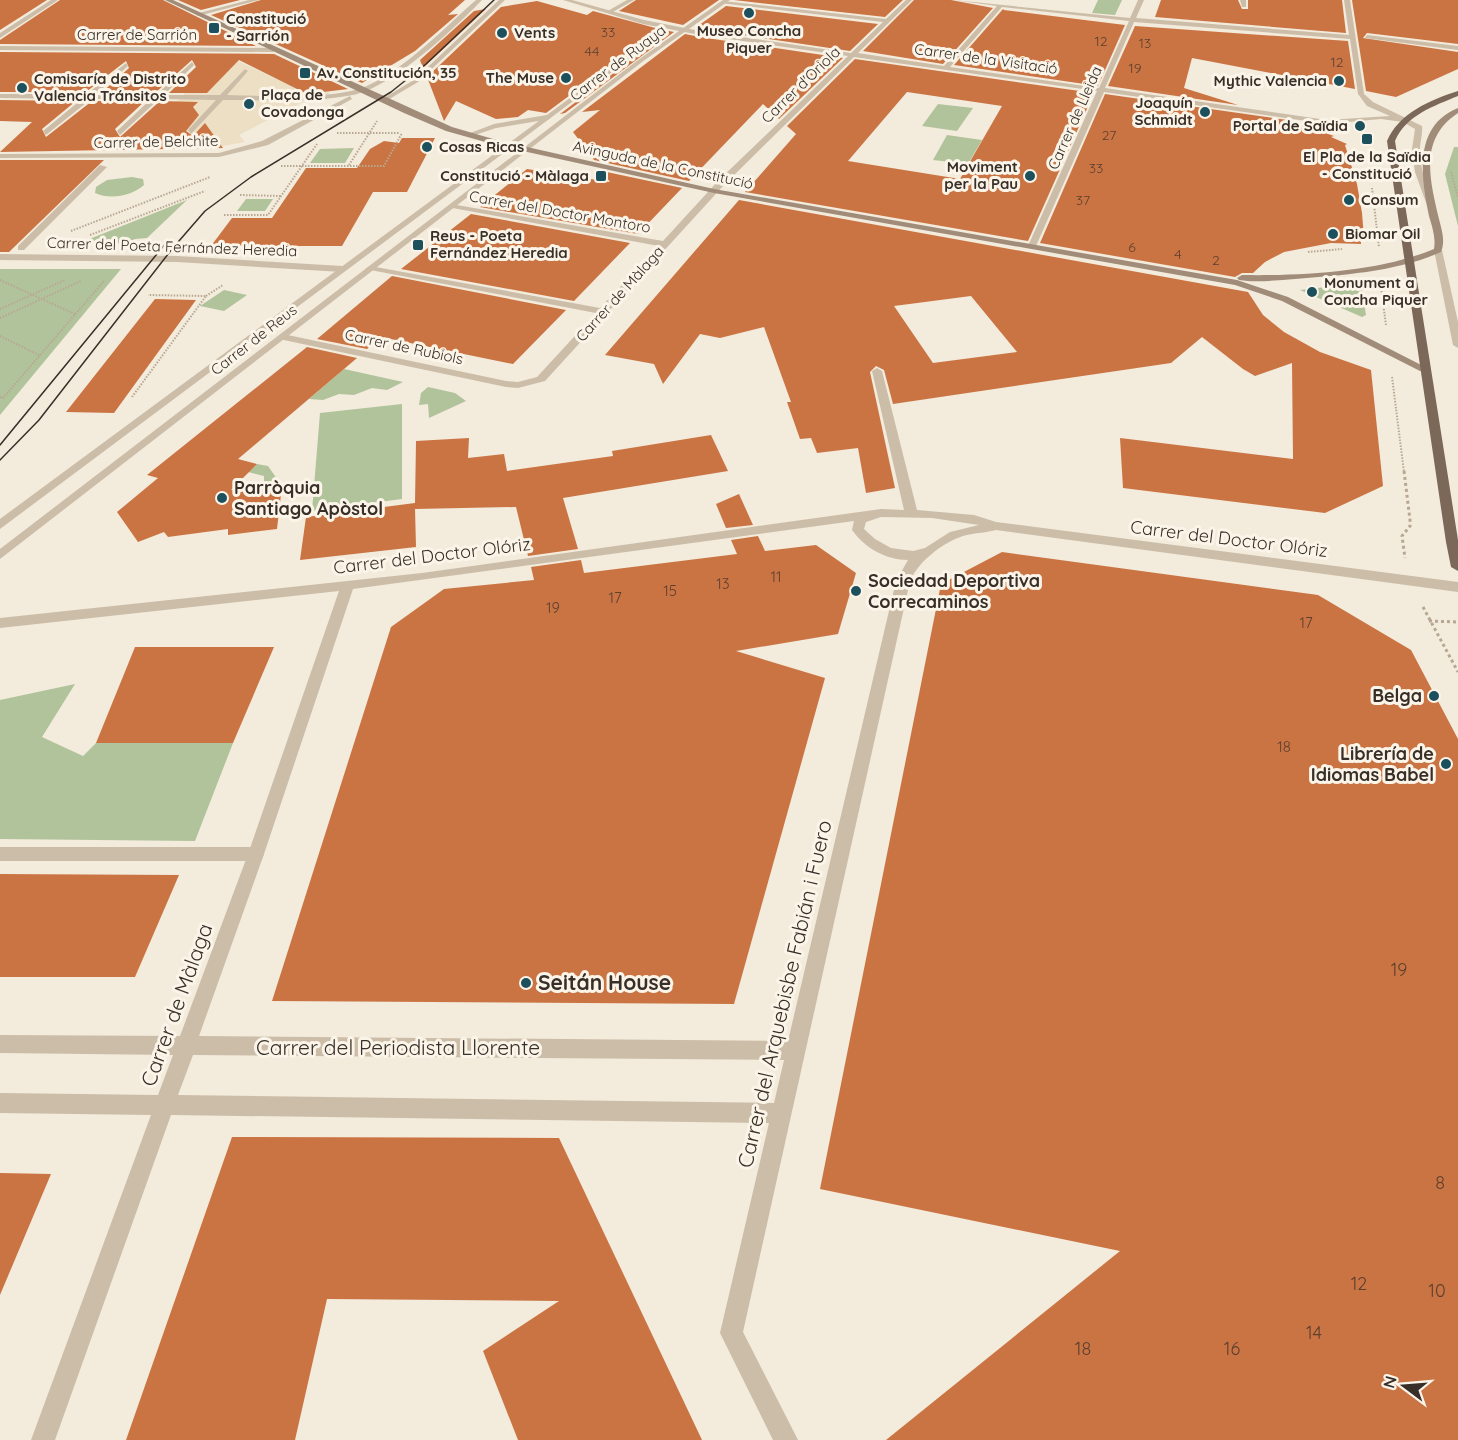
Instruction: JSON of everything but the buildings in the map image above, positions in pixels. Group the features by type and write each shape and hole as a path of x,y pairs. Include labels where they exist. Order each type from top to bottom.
{"main road":[{"name":"Avinguda de la Constitució","path":"168,0 371,95 469,135 509,146 714,191 1179,270"},
{"path":"1458,93 1405,120 1393,132 1391,156 1452,542 1458,567"},
{"path":"1179,270 1264,279 1409,261 1438,250 1440,242 1432,209 1426,146 1433,130 1455,112"},
{"path":"1179,270 1268,292 1424,369"}],"street":[{"path":"0,36 55,0"},
{"path":"198,14 256,0"},
{"path":"335,96 373,85 414,57 480,0"},
{"path":"384,100 416,81 502,0"},
{"name":"Carrer de la Visitació","path":"566,0 685,30 1102,90 1327,122 1381,117 1405,120"},
{"path":"609,12 631,0"},
{"name":"Carrer d'Oriola","path":"714,191 909,0"},
{"path":"956,0 1132,20 1353,37"},
{"name":"Carrer de Lleida","path":"1032,246 1141,0"},
{"path":"1347,0 1364,99 1420,128 1416,146 1418,164 1425,195 1432,209"},
{"path":"725,1 886,21"},
{"name":"Carrer de Ruaya","path":"527,150 640,61 725,1"},
{"path":"946,67 1000,6"},
{"path":"1081,15 1085,6"},
{"name":"Carrer de Ruaya","path":"509,146 678,22"},
{"path":"0,27 14,27"},
{"path":"1367,37 1458,48"},
{"name":"Carrer de Sarrión","path":"0,48 273,50"},
{"path":"120,133 192,64"},
{"path":"46,133 126,65"},
{"path":"190,132 245,71"},
{"name":"Carrer de Belchite","path":"0,156 203,157 227,154 265,143 346,100 371,95"},
{"path":"0,96 335,96 345,97 346,100"},
{"name":"Carrer de Ruaya","path":"469,135 494,126 547,117"},
{"name":"Carrer de Reus","path":"0,525 509,146"},
{"name":"Carrer de Reus","path":"0,555 527,150"},
{"path":"21,248 103,167"},
{"name":"Carrer de Màlaga","path":"519,385 541,379 548,374 714,191"},
{"name":"Carrer del Doctor Montoro","path":"451,207 664,244"},
{"path":"1438,250 1458,345"},
{"name":"Carrer del Poeta Fernández Heredia","path":"0,257 171,259 342,269"},
{"path":"370,269 604,312"},
{"name":"Carrer de Rubiols","path":"283,337 519,385"},
{"path":"877,371 910,512"},
{"name":"Carrer del Doctor Olóriz","path":"0,622 422,578 866,516 910,512 974,519 994,526 1458,587"},
{"path":"930,549 943,535 942,525 932,514"},
{"name":"Carrer del Doctor Olóriz","path":"866,516 860,520 858,530 866,539 894,554 930,549 969,530 994,526"},
{"name":"Carrer del Arquebisbe Fabián i Fuero","path":"786,1440 731,1333 903,581 910,566 930,549"},
{"name":"Carrer de Màlaga","path":"43,1440 256,854 348,584"},
{"path":"0,854 256,854"},
{"name":"Carrer del Periodista Llorente","path":"0,1044 796,1051"},
{"path":"0,1103 780,1113"}],"path":[{"path":"348,166 381,116"},
{"path":"337,133 402,133 410,130"},
{"path":"281,166 384,166 402,133"},
{"path":"224,215 268,215 317,144"},
{"path":"64,233 220,173"},
{"path":"1372,186 1379,249 1376,252"},
{"path":"86,237 205,190"},
{"path":"240,195 281,196"},
{"path":"0,397 3,398 110,273"},
{"path":"0,279 9,274"},
{"path":"0,309 73,277"},
{"path":"0,318 90,277"},
{"path":"0,279 75,314"},
{"path":"127,403 206,296 225,284"},
{"path":"1381,286 1386,332"},
{"path":"148,296 206,296"},
{"path":"0,336 39,355"},
{"path":"1392,371 1410,520 1410,526 1402,536 1407,564"},
{"path":"1421,601 1429,621 1458,672"},
{"path":"1429,621 1458,622"}],"green space":[{"path":"1098,0 1122,0 1115,15 1092,13"},
{"path":"938,104 973,108 957,131 922,126"},
{"path":"947,135 982,140 968,164 933,160"},
{"path":"1454,147 1458,147 1458,226 1445,174"},
{"path":"354,148 345,163 310,163 320,149"},
{"path":"132,177 143,179 144,185 121,196 95,193 96,187 107,180"},
{"path":"246,199 273,199 265,211 237,211"},
{"path":"187,200 147,238 135,239 130,243 77,244"},
{"path":"0,269 121,269 0,415"},
{"path":"1361,283 1366,315 1362,317 1300,290"},
{"path":"224,290 247,295 224,311 200,306"},
{"path":"344,369 403,382 387,390 372,388 354,395 339,394 323,400 309,399"},
{"path":"428,387 455,393 466,401 429,418 428,404 419,405 421,393"},
{"path":"402,404 402,499 312,511 320,413"},
{"path":"257,464 268,466 282,486 264,487 264,476 248,472"},
{"path":"75,684 42,737 83,756 96,743 233,743 195,841 0,839 0,700"}],"shaded area":[{"name":"Plaça de Covadonga","path":"238,61 306,93 329,92 327,99 305,101 239,135 245,142 222,146 216,139 162,139 196,104 174,104 187,91 209,91"}],"tram line":[{"path":"0,460 39,420 172,249 205,211 251,177 391,92 426,64 494,0"},
{"path":"0,445 166,243"}],"place":[{"name":"Museo Concha Piquer","path":"749,13"},
{"name":"Constitució - Sarrión","path":"214,28"},
{"name":"Vents","path":"502,33"},
{"name":"Av. Constitución, 35","path":"305,73"},
{"name":"The Muse","path":"566,78"},
{"name":"Mythic Valencia","path":"1339,81"},
{"name":"Comisaría de Distrito Valencia Tránsitos","path":"22,88"},
{"name":"Plaça de Covadonga","path":"249,104"},
{"name":"Joaquín Schmidt","path":"1205,112"},
{"name":"Portal de Saïdia","path":"1360,126"},
{"name":"El Pla de la Saïdia - Constitució","path":"1367,139"},
{"name":"Cosas Ricas","path":"427,147"},
{"name":"Constitució - Màlaga","path":"601,176"},
{"name":"Moviment per la Pau","path":"1030,176"},
{"name":"Consum","path":"1349,200"},
{"name":"Biomar Oil","path":"1333,234"},
{"name":"Reus - Poeta Fernández Heredia","path":"418,245"},
{"name":"Monument a Concha Piquer","path":"1312,292"},
{"name":"Parròquia Santiago Apòstol","path":"222,498"},
{"name":"Sociedad Deportiva Correcaminos","path":"856,591"},
{"name":"Belga","path":"1434,696"},
{"name":"Librería de Idiomas Babel","path":"1446,764"},
{"name":"Seitán House","path":"526,983"}]}
